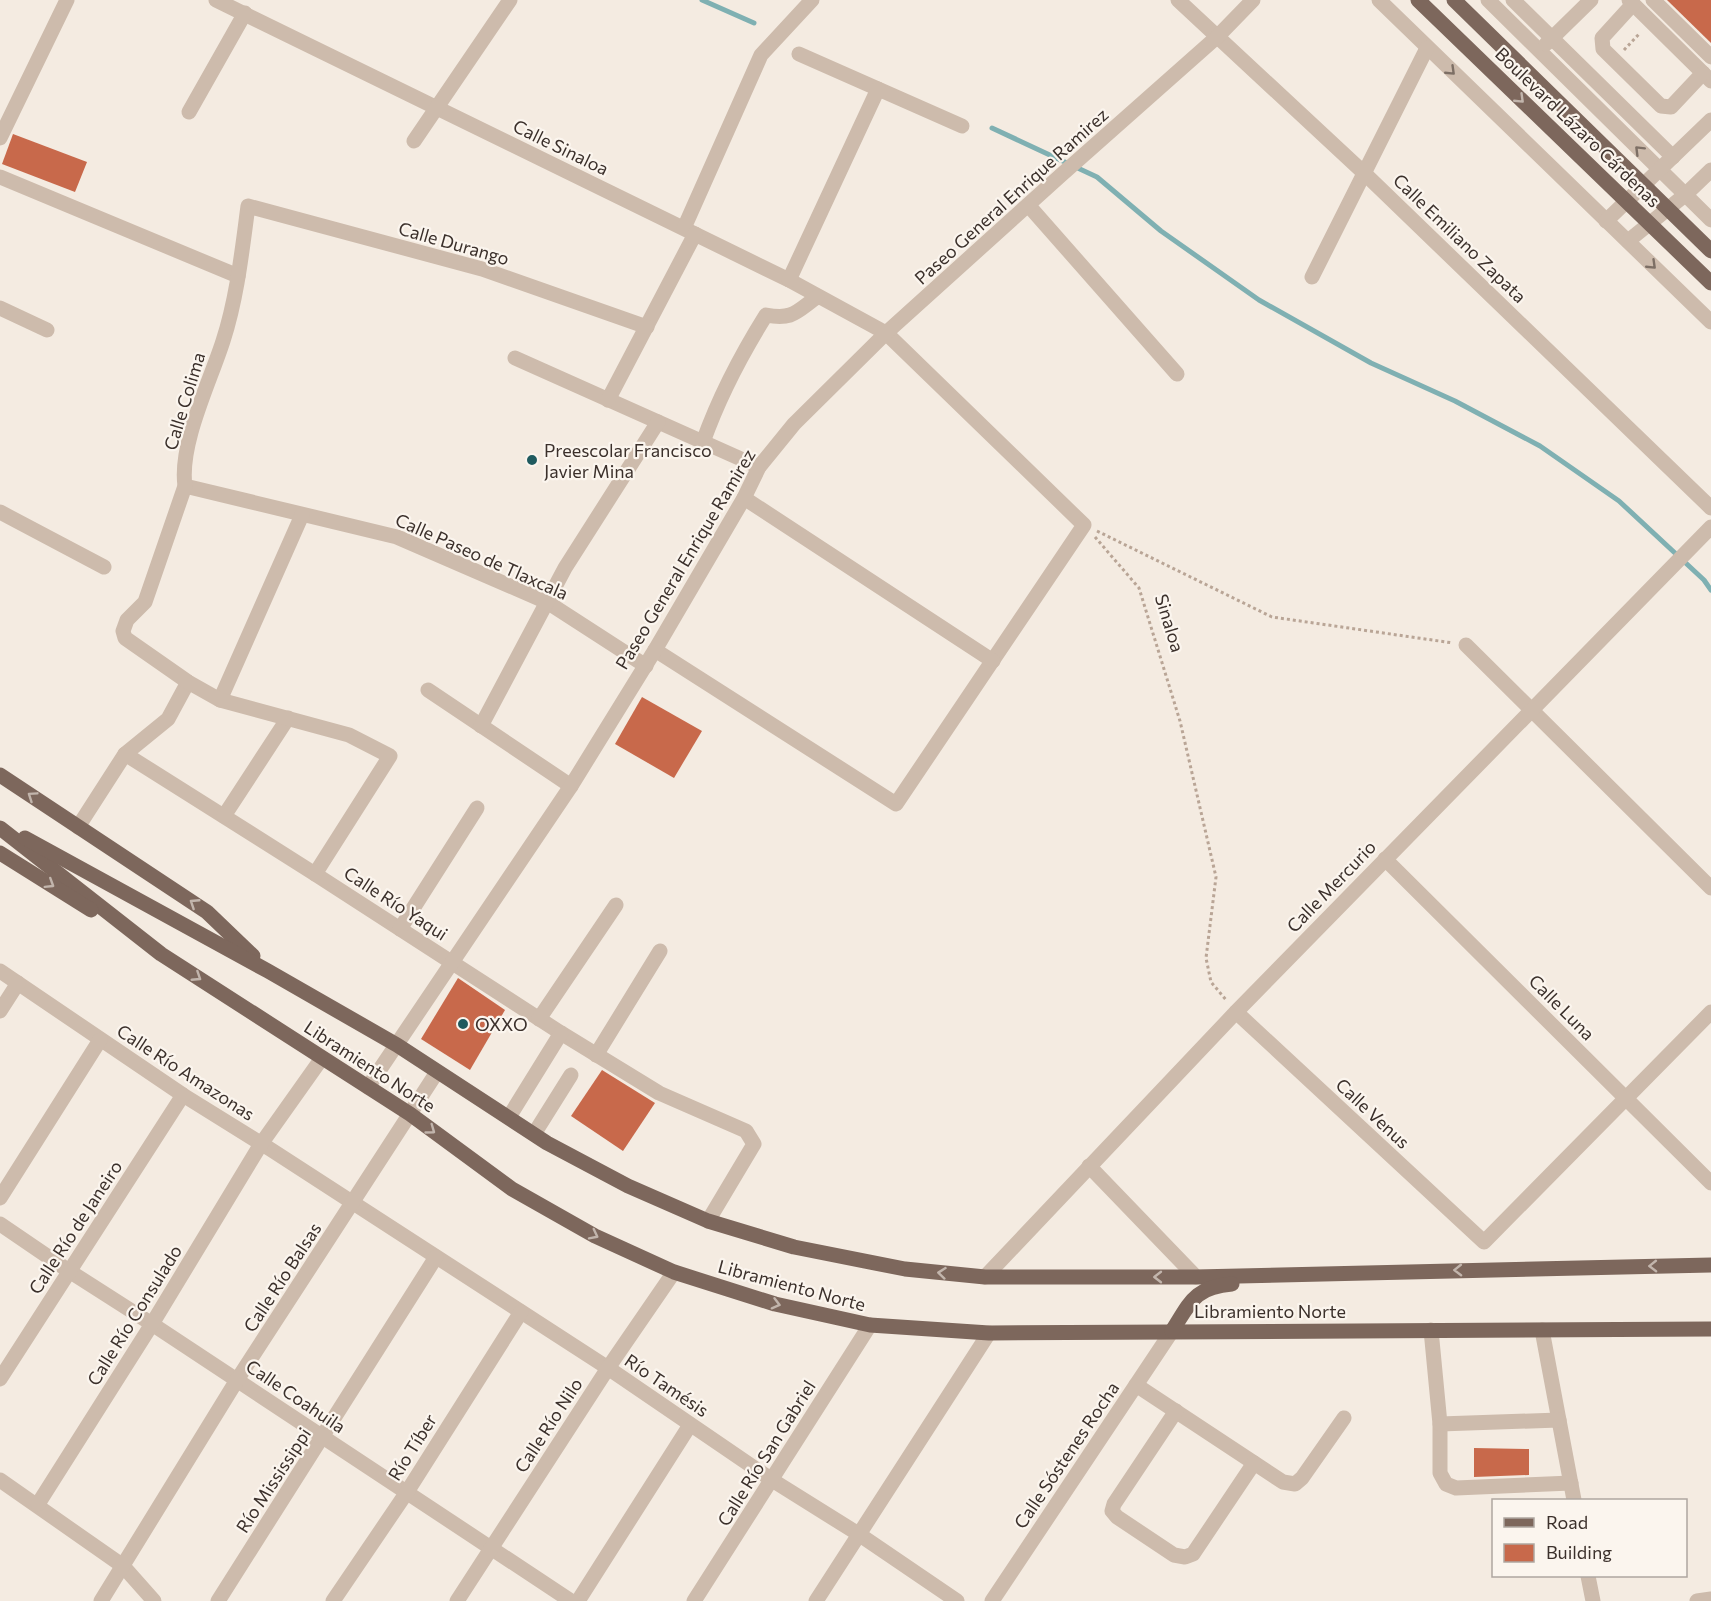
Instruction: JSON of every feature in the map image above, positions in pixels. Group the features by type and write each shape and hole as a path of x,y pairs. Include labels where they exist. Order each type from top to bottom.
{"main road":[{"name":"Boulevard Lázaro Cárdenas","path":"1418,0 1711,283"},
{"name":"Boulevard Lázaro Cárdenas","path":"1454,0 1711,251"},
{"path":"0,775 207,912 268,971"},
{"name":"Libramiento Norte","path":"0,826 161,954 410,1114 512,1189 595,1236 674,1272 776,1304 870,1325 989,1333 1711,1329"},
{"name":"Libramiento Norte","path":"0,826 268,971 397,1045 534,1134 627,1186 708,1221 794,1247 905,1269 985,1277 1196,1277 1711,1265"},
{"path":"0,853 161,954"},
{"path":"1172,1331 1192,1299 1209,1288 1229,1284 1319,1283 1329,1273"}],"street":[{"path":"0,138 67,0"},
{"name":"Calle Sinaloa","path":"216,0 789,280 886,333"},
{"path":"414,141 510,0"},
{"path":"608,400 647,327 761,55 812,0"},
{"name":"Calle Emiliano Zapata","path":"1178,0 1363,172 1711,508"},
{"name":"Paseo General Enrique Ramirez","path":"368,1087 571,786 646,666 744,498 759,468 794,424 886,333 1218,36 1254,0"},
{"path":"1379,0 1711,322"},
{"path":"1488,0 1710,218"},
{"path":"1513,0 1673,157"},
{"path":"1539,50 1591,0"},
{"path":"1653,0 1711,57"},
{"path":"1631,2 1707,77 1671,106 1661,106 1603,49 1602,38 1631,2"},
{"path":"189,112 245,13"},
{"path":"1312,277 1427,48"},
{"path":"799,54 962,126"},
{"path":"789,280 878,89"},
{"path":"1606,220 1711,120"},
{"path":"1628,241 1685,195 1711,170"},
{"path":"0,177 238,276"},
{"name":"Calle Colima","path":"188,682 125,638 123,631 127,620 145,602 185,486 183,473 196,416 224,339 238,276 248,206"},
{"name":"Calle Durango","path":"248,206 482,269 647,327"},
{"path":"1029,206 1178,374"},
{"path":"703,442 714,412 743,352 766,315 783,318 791,316 817,297"},
{"path":"0,308 47,330"},
{"path":"655,650 896,804 1084,525 886,333"},
{"path":"515,358 759,468"},
{"path":"481,726 565,568 658,422"},
{"name":"Calle Paseo de Tlaxcala","path":"185,486 397,537 547,602 646,666"},
{"path":"744,498 993,661"},
{"path":"0,512 104,567"},
{"path":"220,700 302,514"},
{"name":"Calle Mercurio","path":"985,1277 1236,1012 1711,527"},
{"path":"1466,645 1711,888"},
{"path":"78,827 125,754 168,718 188,682 220,700 349,735 390,756 315,874"},
{"path":"428,690 571,786"},
{"path":"224,816 288,718"},
{"name":"Calle Río Yaqui","path":"125,754 561,1034 659,1093 746,1131 754,1144 708,1221"},
{"path":"400,929 477,808"},
{"name":"Calle Luna","path":"1385,859 1711,1183"},
{"path":"539,1020 616,905"},
{"path":"596,1055 660,951"},
{"name":"Calle Río Amazonas","path":"0,971 183,1095 353,1204"},
{"path":"0,1011 18,983"},
{"name":"Calle Venus","path":"1236,1012 1484,1242 1627,1098"},
{"path":"1627,1098 1711,1012"},
{"path":"509,1117 561,1034"},
{"path":"0,1198 100,1040"},
{"name":"Calle Río Consulado","path":"38,1504 152,1324 261,1144 322,1058"},
{"name":"Calle Río Balsas","path":"101,1601 237,1380 437,1072"},
{"path":"534,1134 571,1075"},
{"name":"Calle Río de Janeiro","path":"0,1379 183,1095"},
{"path":"1089,1166 1196,1277"},
{"name":"Río Tamésis","path":"353,1204 608,1368 772,1480 860,1535 957,1601"},
{"name":"Calle Coahuila","path":"0,1224 571,1601"},
{"name":"Río Mississippi","path":"218,1601 436,1257"},
{"name":"Calle Río Nilo","path":"457,1601 608,1368 674,1272"},
{"name":"Río Tíber","path":"333,1601 407,1492 521,1312"},
{"name":"Calle Río San Gabriel","path":"694,1601 870,1325"},
{"path":"1431,1330 1440,1424 1440,1473 1446,1484 1456,1488 1570,1482"},
{"path":"1542,1330 1574,1499"},
{"name":"Calle Sóstenes Rocha","path":"992,1601 1172,1331"},
{"path":"816,1601 989,1333"},
{"path":"1136,1385 1283,1482 1295,1484 1302,1478 1344,1418"},
{"path":"1176,1411 1114,1504 1112,1511 1117,1517 1174,1555 1185,1557 1193,1554 1254,1463"},
{"path":"1440,1424 1559,1420"},
{"path":"578,1601 690,1425"},
{"path":"0,1480 38,1504 123,1566 154,1601"},
{"path":"1588,1577 1593,1601"},
{"path":"1697,1601 1711,1599"}],"path":[{"path":"1084,525 1272,617 1466,645"},
{"name":"Sinaloa","path":"1084,525 1139,588 1180,721 1216,877 1206,958 1211,982 1236,1012"}],"building":[{"path":"1667,0 1711,0 1711,43"},
{"path":"13,134 87,162 75,192 2,164"},
{"path":"642,697 702,731 674,778 615,744"},
{"name":"OXXO","path":"458,978 505,1010 470,1070 421,1039"},
{"path":"602,1070 655,1103 623,1151 571,1116"},
{"path":"1474,1448 1529,1449 1529,1475 1474,1477"}],"waterway":[{"path":"702,0 754,23"},
{"path":"992,128 1097,177 1161,231 1259,300 1371,363 1455,401 1540,446 1619,501 1704,580 1711,590"}],"place":[{"name":"Preescolar Francisco Javier Mina","path":"532,460"},
{"name":"OXXO","path":"463,1024"}]}
